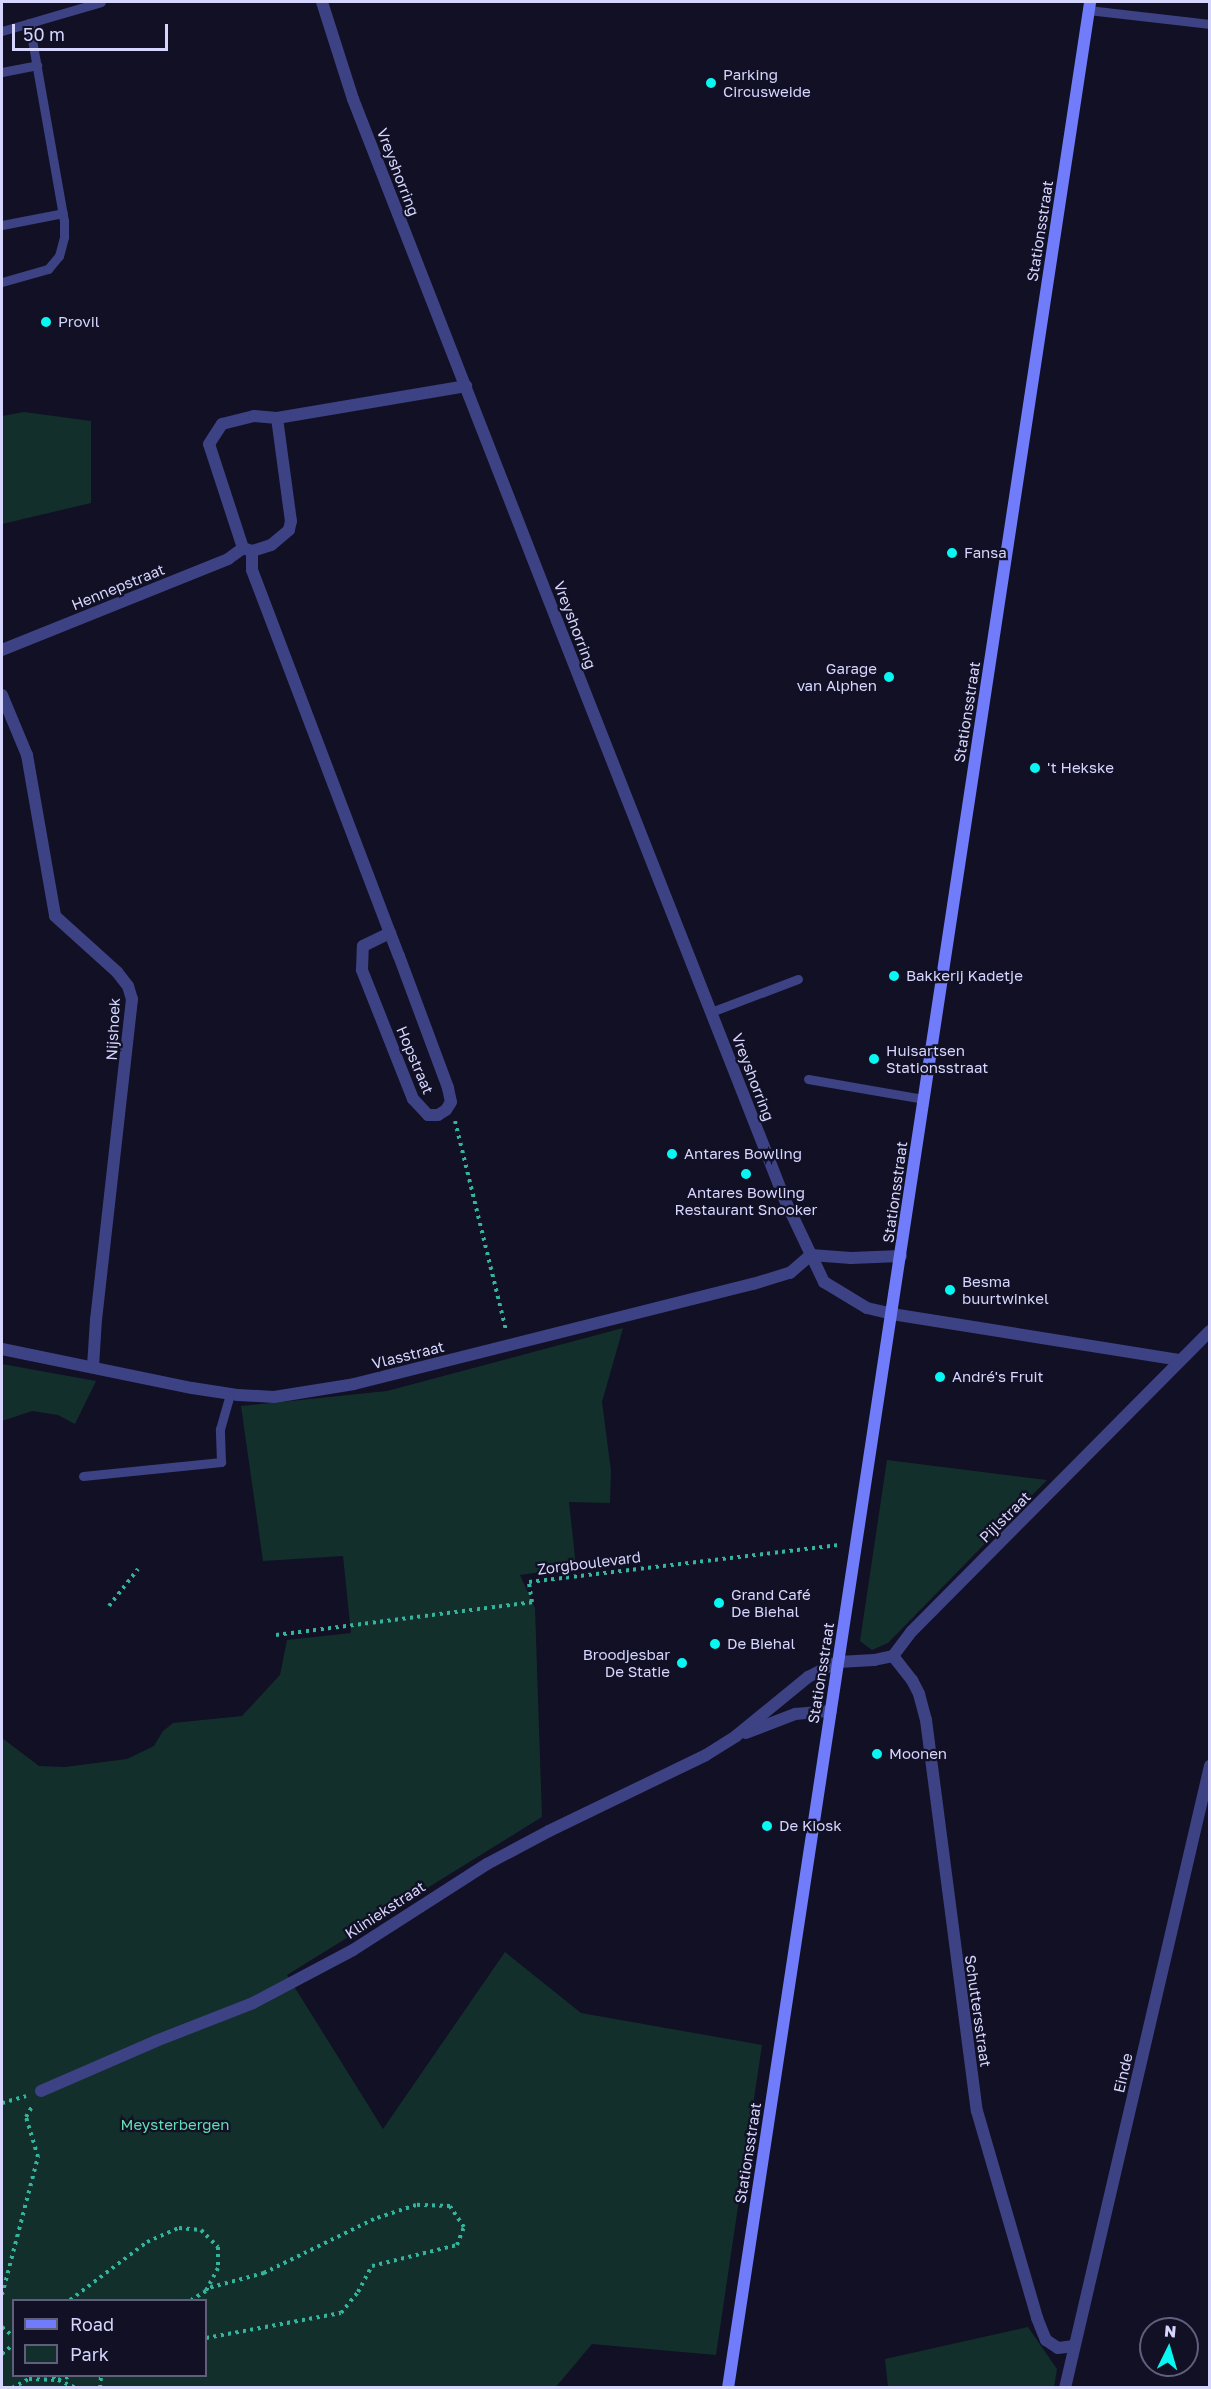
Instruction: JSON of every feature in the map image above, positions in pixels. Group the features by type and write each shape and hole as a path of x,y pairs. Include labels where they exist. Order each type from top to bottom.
{"main road":[{"name":"Stationsstraat","path":"728,2388 1089,6"}],"street":[{"name":"Vreyshorring","path":"322,2 354,99 790,1211 824,1282 867,1308 892,1314"},
{"path":"247,550 209,444 222,424 254,416 277,418 466,386"},
{"name":"Hennepstraat","path":"2,650 247,550 271,545 289,530 291,521 277,418"},
{"name":"Hopstraat","path":"247,550 252,570 390,933 448,1088 451,1102 446,1110 438,1115 428,1115 413,1099 362,970 363,946 390,933"},
{"name":"Nijshoek","path":"2,695 27,755 55,916 117,972 128,986 132,999 96,1319 93,1367"},
{"path":"811,1255 851,1258 900,1257"},
{"name":"Vlasstraat","path":"2,1349 230,1394 274,1397 344,1386 753,1284 790,1273 811,1255"},
{"path":"892,1314 1180,1360"},
{"name":"Pijlstraat","path":"893,1656 912,1631 1209,1331"},
{"path":"838,1662 893,1656"},
{"name":"Schuttersstraat","path":"893,1656 912,1680 919,1694 926,1720 977,2111 1037,2318 1046,2340 1058,2348 1074,2346"},
{"name":"Kliniekstraat","path":"41,2091 156,2041 253,2003 353,1950 487,1864 706,1755 736,1736 808,1677 838,1662"},
{"name":"Kliniekstraat","path":"736,1736 795,1714 812,1710 831,1711"},
{"name":"Einde","path":"1065,2388 1209,1766"}],"lane":[{"path":"2,31 101,2"},
{"path":"1089,6 1209,24"},
{"path":"2,282 38,274 55,262 63,246 63,213 29,23"},
{"path":"2,72 37,65"},
{"path":"2,225 63,213"},
{"path":"711,1012 798,979"},
{"path":"808,1079 924,1099"},
{"path":"83,1476 221,1462 220,1429 230,1394"}],"path":[{"path":"451,1102 510,1345"},
{"name":"Zorgboulevard","path":"276,1635 532,1602 529,1582 856,1543"},
{"path":"110,1606 138,1569"},
{"path":"2,2103 41,2091"},
{"path":"2,2295 38,2157 26,2117 41,2091"},
{"path":"194,2299 208,2288 264,2273 374,2219 416,2205 450,2206 464,2227 457,2245 372,2266 358,2292 341,2313 207,2338"},
{"path":"73,2299 147,2242 179,2228 201,2230 218,2247 218,2268 208,2288"},
{"path":"12,2388 31,2377 58,2380 67,2377"},
{"path":"54,2377 76,2388"}],"green space":[{"path":"24,412 91,421 91,503 2,524 2,416"},
{"name":"Meysterbergen","path":"623,1328 602,1402 611,1471 610,1503 569,1502 576,1567 520,1575 535,1608 542,1817 287,1975 383,2129 505,1952 581,2013 762,2045 716,2355 592,2344 555,2388 2,2387 2,1738 39,1766 65,1767 127,1759 154,1746 163,1731 173,1723 242,1716 280,1675 287,1640 351,1633 343,1556 263,1561 241,1406 387,1391"},
{"path":"2,1364 96,1381 75,1424 58,1415 32,1411 2,1421"},
{"path":"887,1460 1047,1480 888,1643 872,1650 860,1641"},
{"path":"1028,2327 1057,2369 1054,2387 888,2387 885,2359"}],"place":[{"name":"Parking Circusweide","path":"711,83"},
{"name":"Provil","path":"46,322"},
{"name":"Fansa","path":"952,553"},
{"name":"Garage van Alphen","path":"889,677"},
{"name":"'t Hekske","path":"1035,768"},
{"name":"Bakkerij Kadetje","path":"894,976"},
{"name":"Huisartsen Stationsstraat","path":"874,1059"},
{"name":"Antares Bowling","path":"672,1154"},
{"name":"Antares Bowling Restaurant Snooker","path":"746,1174"},
{"name":"Besma buurtwinkel","path":"950,1290"},
{"name":"André's Fruit","path":"940,1377"},
{"name":"Grand Café De Biehal","path":"719,1603"},
{"name":"De Biehal","path":"715,1644"},
{"name":"Broodjesbar De Statie","path":"682,1663"},
{"name":"Moonen","path":"877,1754"},
{"name":"De Kiosk","path":"767,1826"}]}
